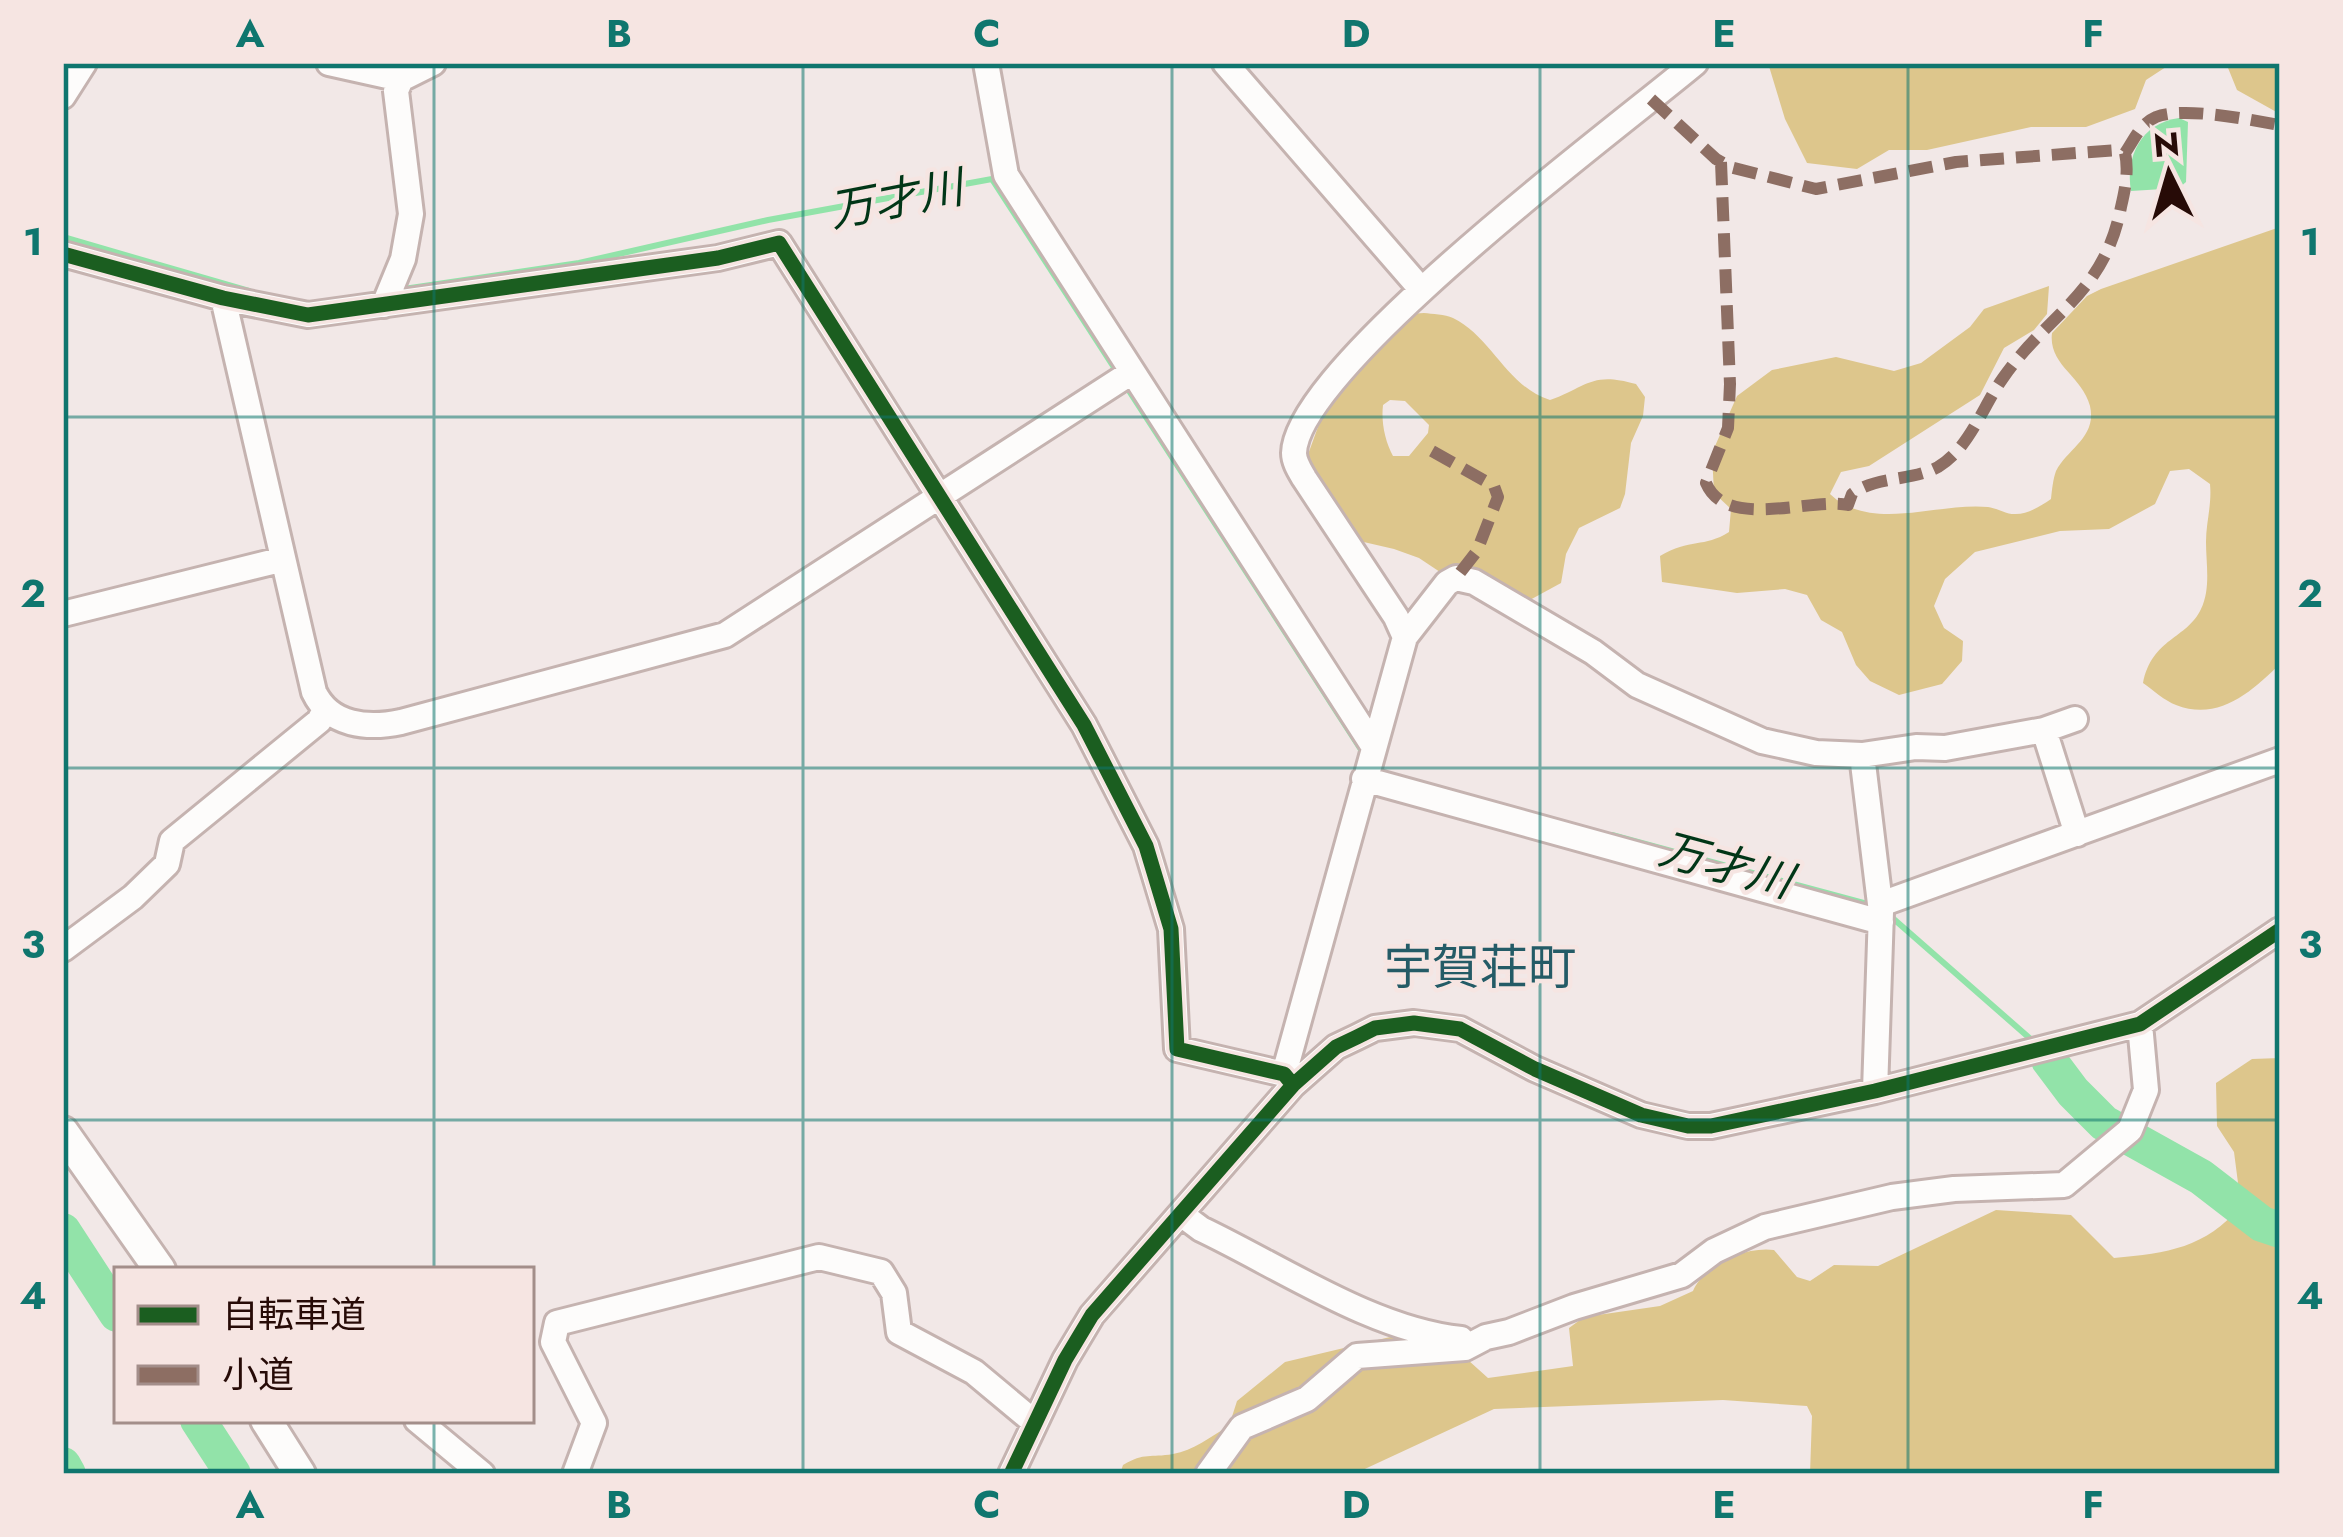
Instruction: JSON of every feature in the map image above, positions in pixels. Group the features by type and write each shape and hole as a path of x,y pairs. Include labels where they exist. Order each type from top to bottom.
{"main road":[{"path":"63,1132 158,1267"},
{"path":"268,1423 300,1474"}],"street":[{"path":"63,96 84,63"},
{"path":"329,63 401,79"},
{"path":"388,294 403,260 411,214 395,92 401,79 433,63"},
{"path":"986,63 1006,175 1124,377 1372,744"},
{"path":"1225,63 1420,288"},
{"path":"1405,638 1304,478 1294,452 1311,413 1349,359 1420,288 1695,63"},
{"path":"63,254 308,316 388,294 718,258 779,243 1084,725 1146,846 1171,929 1177,1049 1289,1079"},
{"path":"223,298 314,692 325,710 351,722 383,725 725,634 1124,377"},
{"path":"63,614 280,560"},
{"path":"1289,1079 1372,744 1405,638 1456,578 1474,582 1593,652 1637,685 1762,741 1816,753 1862,755 1916,747 1932,750 2044,730 2075,719"},
{"path":"63,949 133,897 167,864 172,841 320,721 325,710"},
{"path":"2044,730 2077,834"},
{"path":"1862,755 1881,910 1875,1091"},
{"path":"1364,779 1881,910 2280,760"},
{"path":"1012,1474 1034,1422 1092,1315 1289,1079 1357,1036 1414,1023 1460,1029 1535,1069 1641,1115 1688,1126 1738,1122 2140,1024 2280,930"},
{"path":"1180,1214 1340,1301 1422,1333 1470,1340 1486,1337 1682,1275 1714,1252 1765,1227 1892,1197 1954,1189 2063,1185 2126,1135 2147,1082 2140,1024"},
{"path":"575,1474 594,1424 553,1342 557,1323 819,1257 881,1272 894,1293 899,1332 974,1372 1034,1422"},
{"path":"1208,1474 1242,1427 1307,1399 1358,1356 1466,1348 1486,1337"},
{"path":"421,1423 482,1474"}],"shaded area":[{"path":"1768,63 2172,63 2146,80 2135,109 2086,127 2031,127 1927,150 1889,150 1857,169 1807,163 1785,119"},
{"path":"2226,63 2280,63 2280,114 2237,90"},
{"path":"2179,118 2188,122 2186,182 2179,188 2131,191 2131,166 2138,144 2155,127"},
{"path":"2280,227 2280,664 2234,701 2206,710 2192,709 2172,703 2143,683 2154,657 2195,619 2206,593 2210,484 2189,469 2170,471 2155,504 2109,529 2060,531 1975,552 1945,579 1934,606 1944,628 1963,641 1962,661 1942,684 1899,695 1870,681 1856,665 1842,632 1821,620 1807,595 1785,589 1737,593 1662,582 1660,556 1729,532 1731,509 1714,493 1712,453 1737,396 1772,370 1836,357 1894,371 1921,363 1970,327 1984,309 2049,286 2047,314 2034,330 2004,348 1980,395 1869,466 1841,472 1830,494 1847,506 1885,514 1969,507 2025,513 2051,499 2056,471 2085,434 2091,417 2086,396 2055,354 2052,333 2087,296 2101,289"},
{"path":"1408,314 1442,315 1467,326 1522,384 1550,400 1609,379 1636,384 1645,397 1620,508 1579,528 1566,554 1561,583 1528,601 1443,574 1394,549 1355,540 1306,460 1327,402","holes":["1390,400 1405,401 1429,425 1428,433 1409,456 1393,456 1384,431 1383,405"]},
{"path":"2280,1058 2280,1474 1810,1474 1812,1416 1807,1406 1723,1400 1494,1409 1354,1474 1120,1474 1131,1461 1180,1452 1229,1426 1237,1401 1285,1362 1407,1333 1428,1321 1449,1323 1458,1351 1488,1378 1573,1366 1569,1328 1584,1317 1660,1306 1693,1291 1706,1273 1727,1259 1751,1251 1774,1250 1797,1277 1810,1281 1834,1265 1878,1266 1996,1210 2071,1215 2114,1258 2184,1246 2214,1231 2241,1206 2234,1152 2217,1126 2216,1083 2252,1059"}],"waterway":[{"name":"万才川","path":"397,290 579,263 768,220 992,179 1119,375"},
{"name":"万才川","path":"63,237 249,291"},
{"name":"万才川","path":"1126,386 1362,751"},
{"name":"万才川","path":"1612,835 1871,905"},
{"name":"万才川","path":"1888,914 2034,1042"},
{"name":"万才川","path":"2049,1060 2104,1123 2201,1177 2262,1224 2280,1230"},
{"path":"63,1231 114,1309"},
{"path":"200,1423 233,1474"},
{"path":"63,1465 68,1474"}],"marked path":[{"path":"1651,99 1730,167 1816,189 1956,162 2117,150 2125,153 2127,174 2113,237 2102,262 2020,356 1949,459 1927,472 1862,488 1852,494 1848,505 1750,509 1731,506 1706,483 1728,428 1721,162"},
{"path":"2125,153 2146,124 2168,114 2217,115 2280,125"},
{"path":"1432,451 1494,486 1498,497 1477,551 1456,578"}],"cycle path":[{"path":"63,254 223,298 308,315 718,258 779,243 1084,725 1146,846 1171,929 1177,1049 1284,1074 1293,1085"},
{"path":"1011,1474 1065,1360 1092,1315 1293,1085 1336,1047 1375,1028 1414,1023 1460,1029 1535,1069 1641,1115 1711,1126 1875,1091 2140,1024 2280,930"}],"district":[{"name":"宇賀荘町","path":"1480,967"}]}
